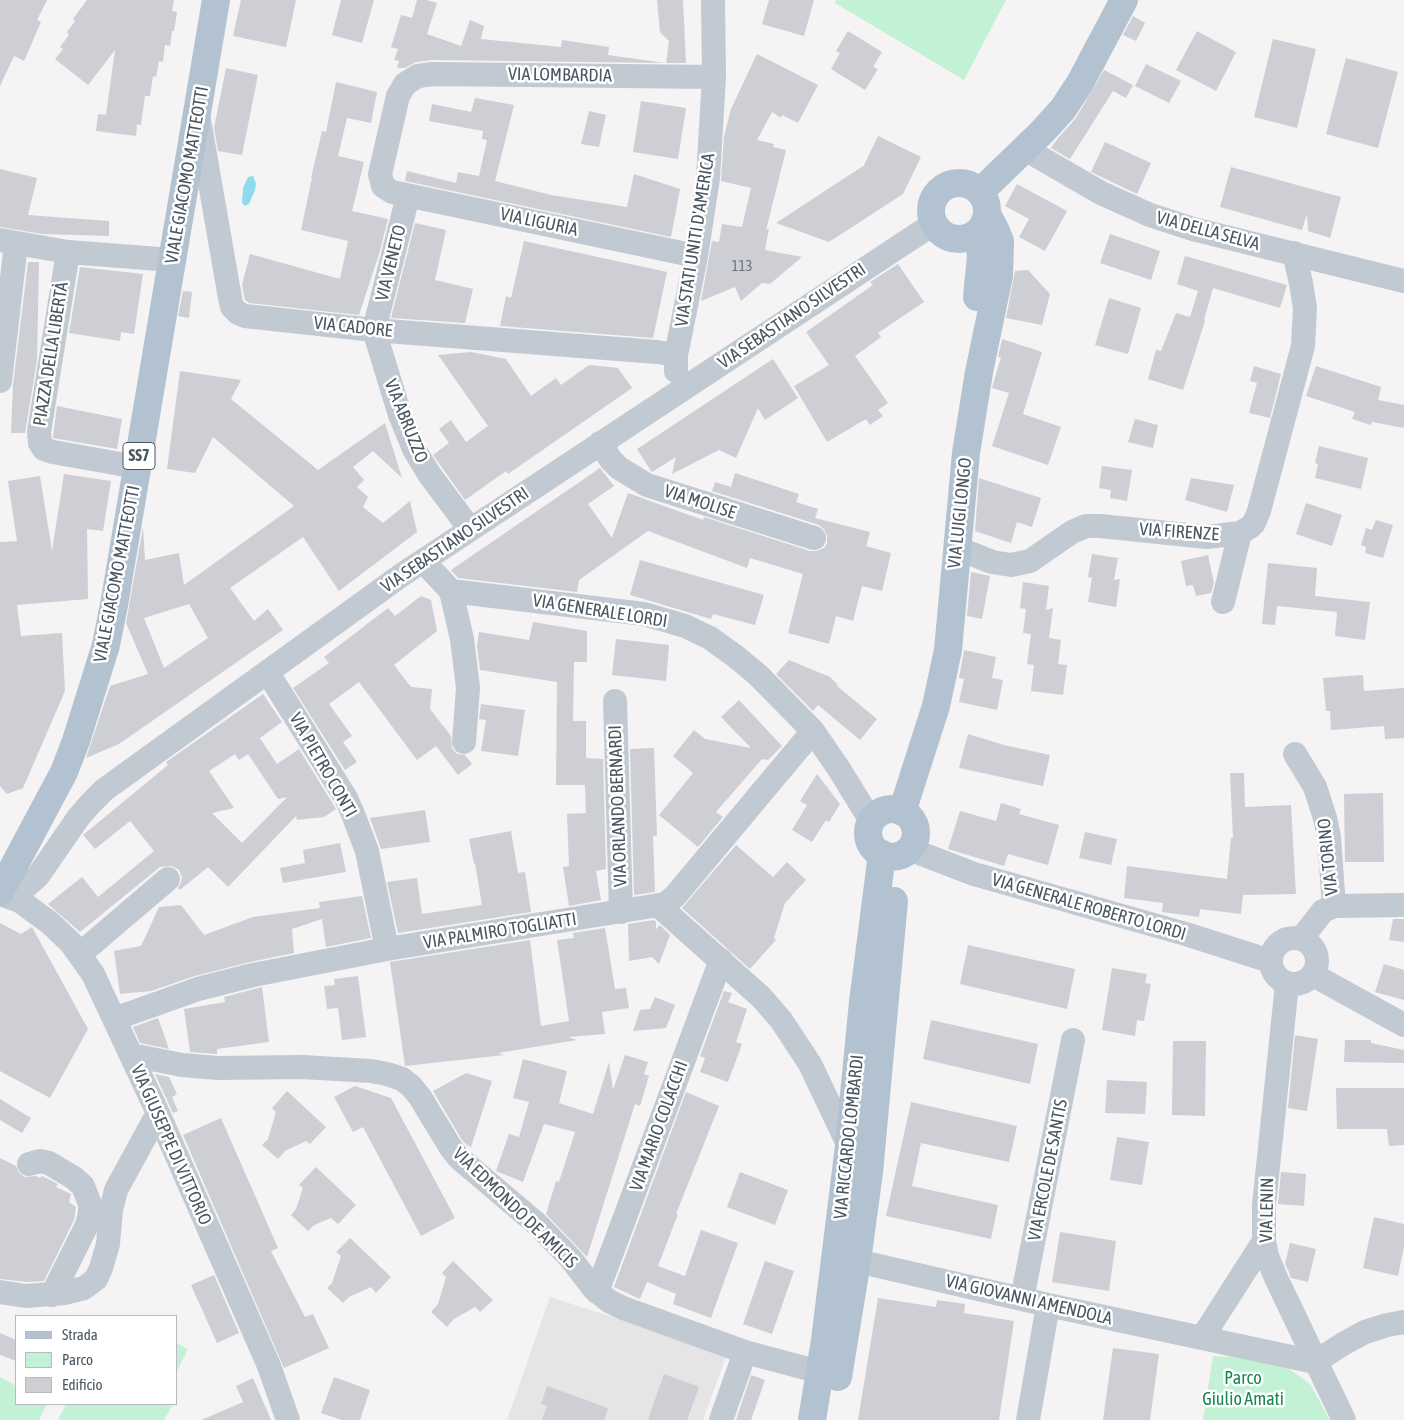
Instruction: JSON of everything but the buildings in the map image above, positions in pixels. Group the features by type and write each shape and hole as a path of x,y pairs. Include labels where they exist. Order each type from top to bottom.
{"main road":[{"name":"VIALE GIACOMO MATTEOTTI","path":"4,895 64,772 76,741 104,652 112,619 216,0"},
{"path":"982,212 973,186 965,182 955,182 939,190 934,197 930,215 938,231 945,236 954,239 971,237 982,212 1025,149 1056,117 1076,89 1124,0"},
{"name":"VIA LUIGI LONGO","path":"887,814 933,713 948,650 972,413 999,276 1000,241 982,212"},
{"name":"VIA LUIGI LONGO","path":"887,814 920,704 932,649 947,489 979,284 982,212"},
{"path":"887,814 908,815 915,826 915,838 896,853 871,844 869,829 887,814"},
{"name":"VIA RICCARDO LOMBARDI","path":"812,1420 820,1372 849,1146 864,1002 896,853"},
{"name":"VIA RICCARDO LOMBARDI","path":"830,1420 858,1262 870,1163 896,853"}],"street":[{"name":"VIA STATI UNITI D'AMERICA","path":"680,390 676,373 676,355 696,256 710,160 714,76 713,0"},
{"name":"VIA LOMBARDIA","path":"383,186 380,174 398,96 400,90 408,82 418,76 432,74 714,76"},
{"name":"VIA CADORE","path":"198,111 230,298 235,310 245,316 374,330 676,355"},
{"name":"VIA DELLA SELVA","path":"1025,149 1101,194 1193,229 1404,281"},
{"name":"VIA LIGURIA","path":"383,186 392,192 408,196 696,256"},
{"name":"VIA VENETO","path":"374,330 408,196"},
{"name":"VIA SEBASTIANO SILVESTRI","path":"4,895 38,876 78,818 104,790 423,560 933,224"},
{"path":"0,381 8,242 68,252 172,260"},
{"name":"PIAZZA DELLA LIBERTÀ","path":"68,252 39,432 40,443 44,449 53,452 137,467"},
{"name":"VIA FIRENZE","path":"957,548 992,562 1011,565 1030,561 1072,532 1086,526 1207,537 1240,533 1250,527 1257,518 1303,346 1305,308 1294,254"},
{"name":"VIA ABRUZZO","path":"374,330 400,415 414,449 429,474 470,529"},
{"name":"VIA MOLISE","path":"600,443 611,460 619,468 647,485 814,538"},
{"path":"1223,602 1240,533"},
{"path":"423,560 451,591 461,632 467,671 468,696 464,742"},
{"name":"VIA GENERALE LORDI","path":"451,591 631,612 685,626 710,638 747,665 770,686 887,814"},
{"name":"VIA PIETRO CONTI","path":"268,672 346,798 367,851 387,949"},
{"name":"VIA ORLANDO BERNARDI","path":"615,701 621,912"},
{"name":"VIA PALMIRO TOGLIATTI","path":"114,1019 216,984 387,949 659,906 675,896 813,731"},
{"name":"VIA TORINO","path":"1296,754 1315,787 1325,818 1334,906"},
{"name":"VIA GENERALE ROBERTO LORDI","path":"896,853 1189,935 1270,961"},
{"path":"80,954 168,879"},
{"name":"VIA GIUSEPPE DI VITTORIO","path":"4,895 27,906 50,923 80,954 93,974 158,1113 269,1366 288,1420"},
{"path":"1301,939 1324,911 1334,906 1404,905"},
{"path":"659,906 721,960 765,1002 789,1031 814,1072 849,1146"},
{"path":"1294,937 1301,939 1307,942 1316,954 1316,968 1313,975 1302,983 1287,984 1280,981 1271,968 1271,954 1280,942 1294,937"},
{"name":"VIA MARIO COLACCHI","path":"597,1292 721,960"},
{"path":"1313,975 1404,1025"},
{"name":"VIA LENIN","path":"1287,984 1264,1205 1264,1241 1276,1278 1344,1420"},
{"name":"VIA ERCOLE DE SANTIS","path":"1022,1299 1073,1040"},
{"name":"VIA EDMONDO DE AMICIS","path":"131,1055 207,1067 302,1067 372,1071 402,1079 420,1097 454,1153 464,1164 509,1200 551,1238 571,1259 597,1292 609,1301 623,1308 744,1352 820,1372"},
{"path":"0,1292 26,1296 52,1295 76,1291 84,1288 96,1279 108,1244 111,1210 116,1190 158,1113"},
{"path":"29,1164 46,1162 74,1178 86,1192 90,1204 87,1225 52,1295"},
{"path":"1202,1338 1264,1241"},
{"name":"VIA GIOVANNI AMENDOLA","path":"858,1262 1315,1362"},
{"path":"1028,1420 1048,1305"},
{"path":"1315,1362 1365,1332 1404,1322"},
{"path":"721,1420 744,1352"}],"shaded area":[{"path":"550,1297 727,1354 703,1420 507,1420"}],"green space":[{"path":"836,0 1006,0 964,80 835,3"},
{"path":"178,1344 188,1349 178,1369"},
{"name":"Parco Giulio Amati","path":"1213,1356 1255,1358 1288,1368 1310,1384 1330,1420 1203,1420"},
{"path":"0,1377 15,1385 15,1405 46,1405 39,1420 0,1420"},
{"path":"66,1405 172,1405 164,1420 58,1420"}],"water":[{"path":"253,176 256,183 255,190 249,204 245,206 242,203 243,188 248,177"}]}
